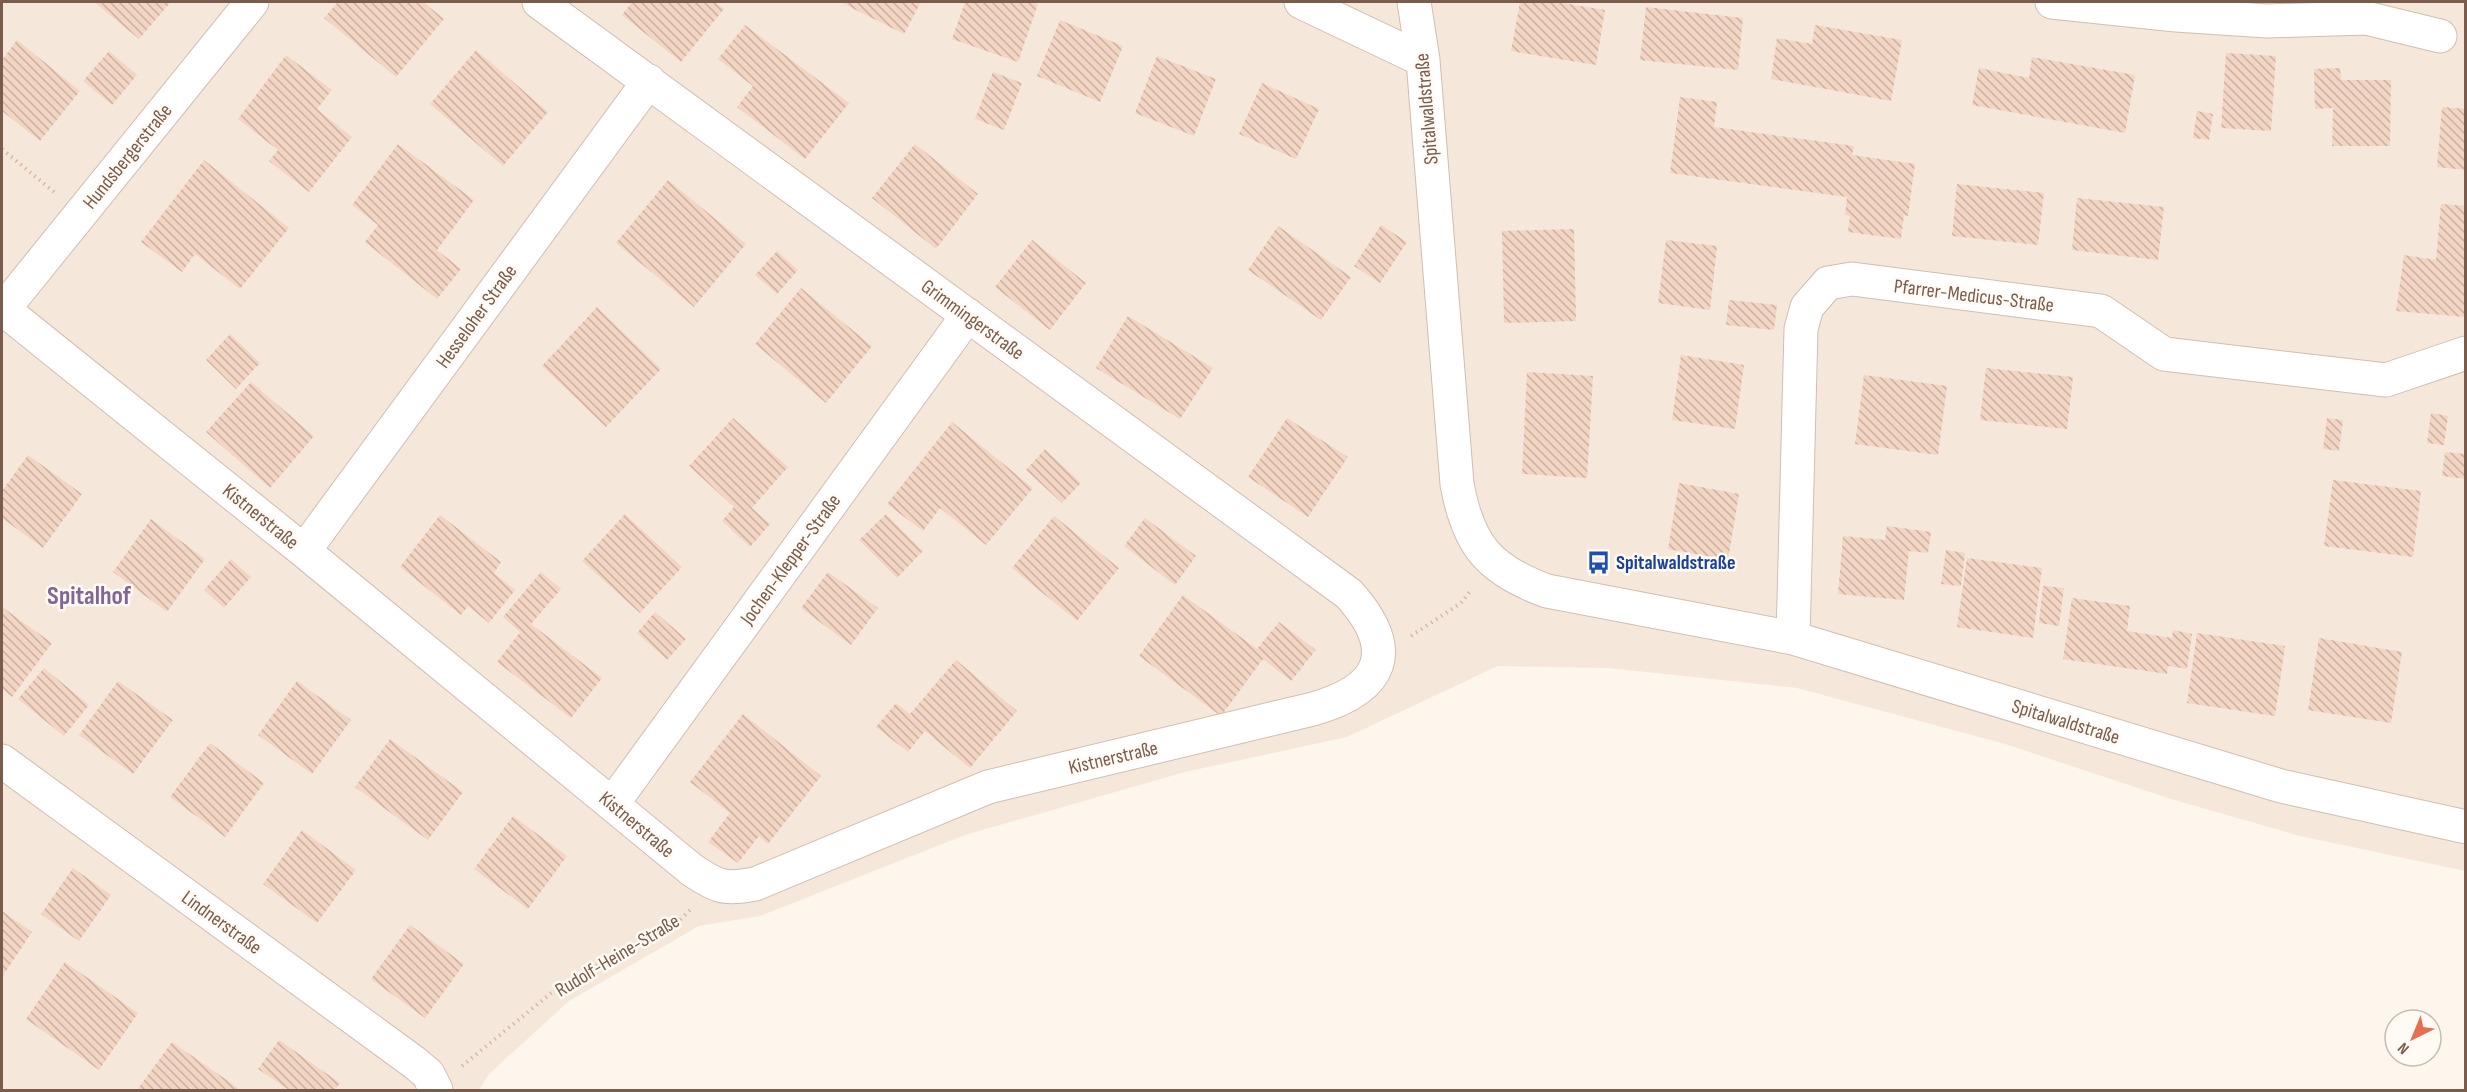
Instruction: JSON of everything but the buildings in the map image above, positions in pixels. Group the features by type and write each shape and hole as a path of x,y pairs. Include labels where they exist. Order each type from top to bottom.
{"street":[{"name":"Hundsbergerstraße","path":"2,310 252,2"},
{"name":"Grimmingerstraße","path":"539,2 1349,594 1367,614 1376,638 1378,658"},
{"path":"1301,2 1423,60"},
{"name":"Spitalwaldstraße","path":"1414,2 1423,60 1457,484 1462,509 1473,536 1493,563 1515,579 1547,591 1793,638 2281,786 2466,827"},
{"path":"2052,2 2176,15 2267,21 2366,18 2440,36"},
{"name":"Hesseloher Straße","path":"304,551 649,81"},
{"name":"Pfarrer-Medicus-Straße","path":"1793,638 1801,329 1807,308 1828,283 1852,279 2101,311 2164,354 2386,380 2466,353"},
{"name":"Kistnerstraße","path":"2,310 304,551 714,886 733,888 755,884 988,787 1339,702 1357,692 1370,680 1378,658"},
{"name":"Jochen-Klepper-Straße","path":"613,803 968,315"},
{"name":"Lindnerstraße","path":"2,761 416,1063 428,1074 436,1089"}],"path":[{"path":"2,149 80,214"},
{"path":"1378,658 1461,603 1493,563"},
{"name":"Rudolf-Heine-Straße","path":"436,1089 561,985 680,920 714,886"}],"shaded area":[{"path":"2,2 2465,2 2465,871 2300,836 2171,799 2005,744 1797,688 1608,668 1498,666 1347,737 1185,772 965,835 760,916 699,926 569,1001 489,1074 479,1090 2,1090"}],"place":[{"name":"Spitalwaldstraße","path":"1598,562"}],"district":[{"name":"Spitalhof","path":"89,595"}]}
